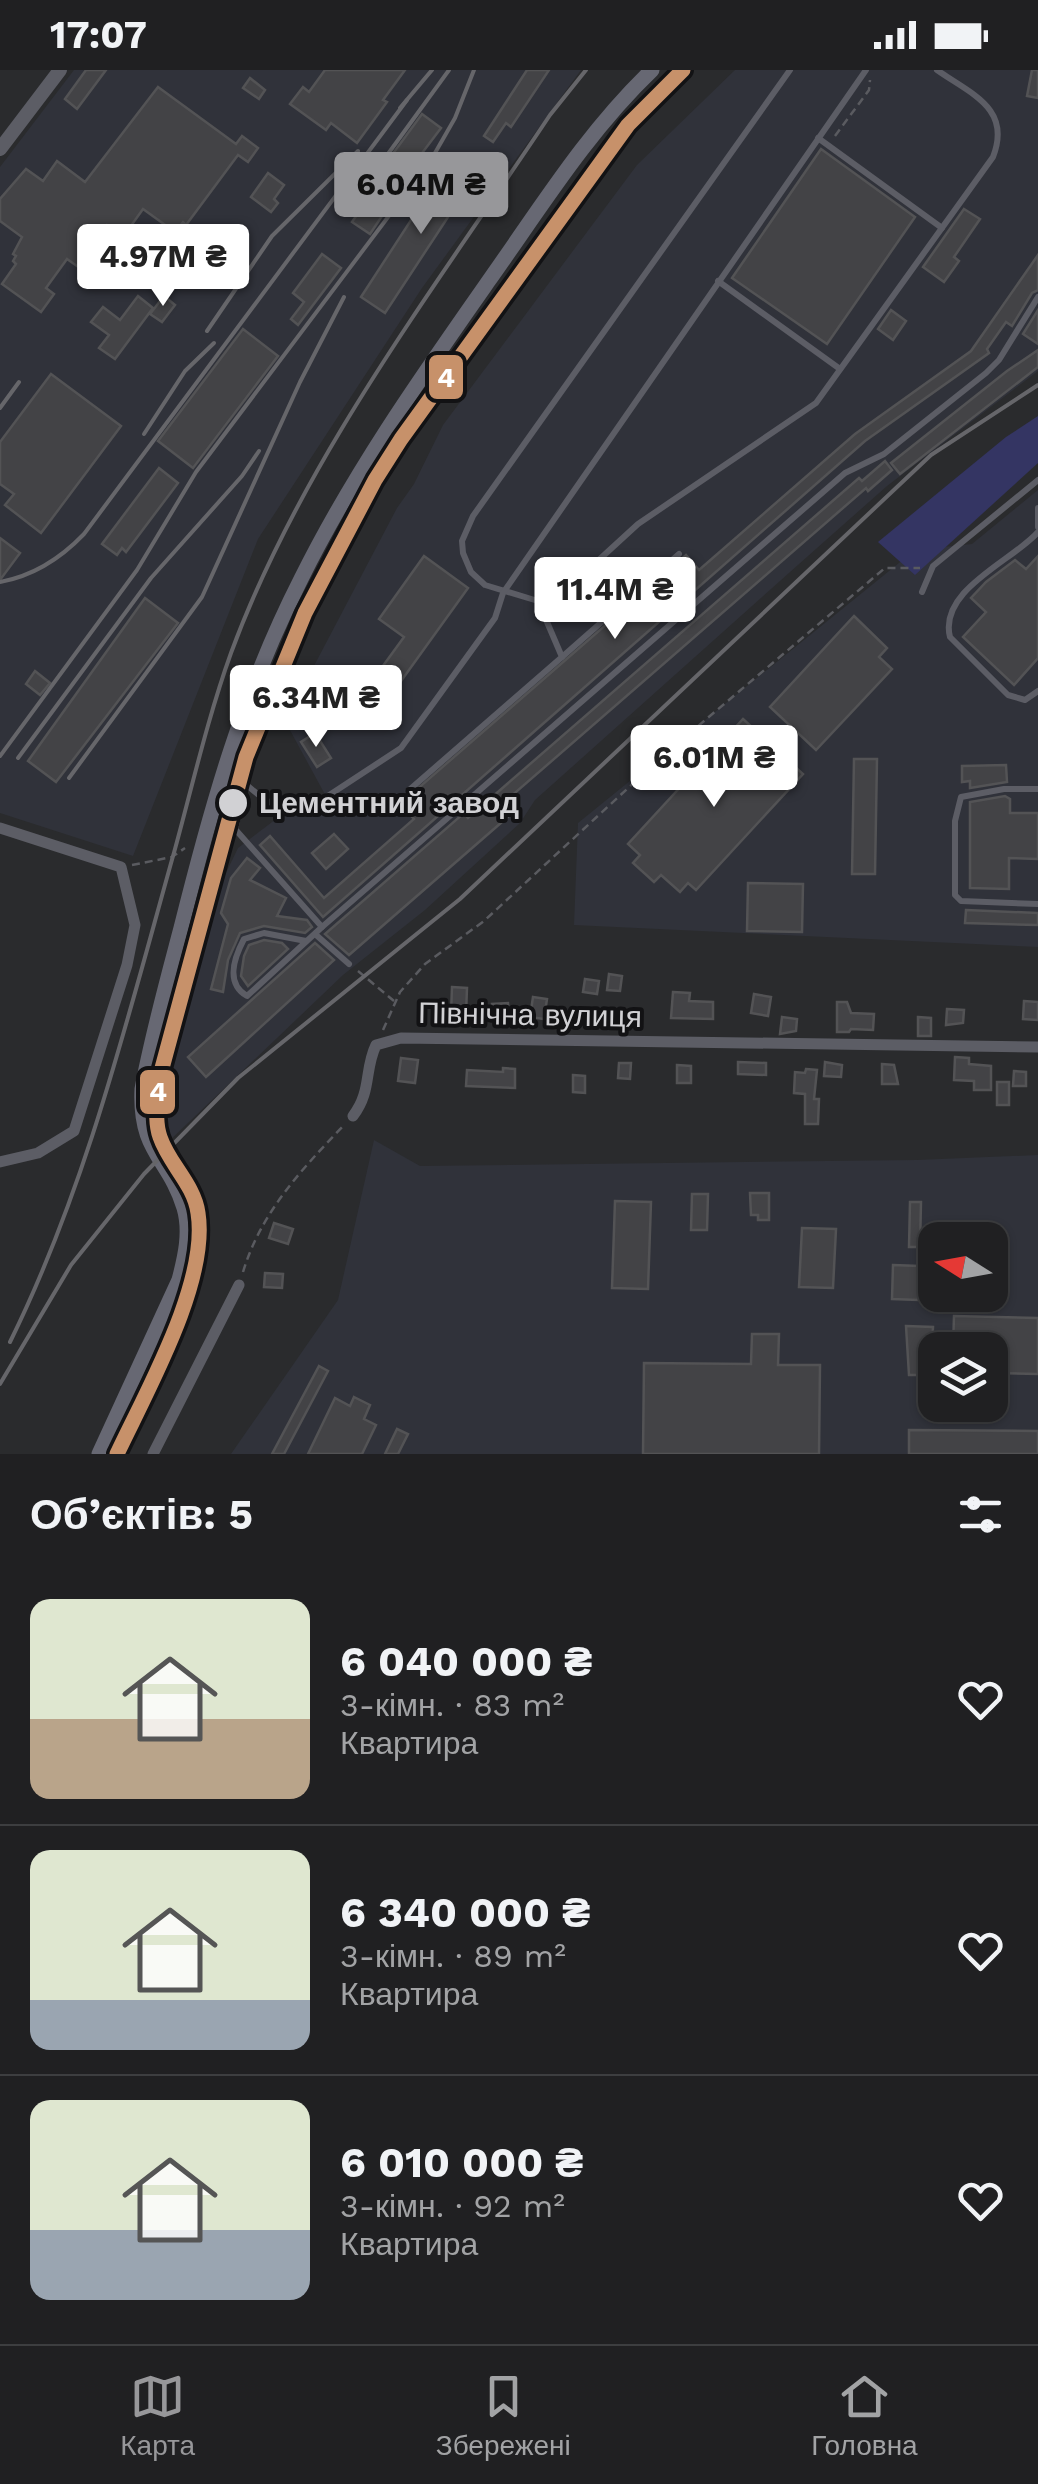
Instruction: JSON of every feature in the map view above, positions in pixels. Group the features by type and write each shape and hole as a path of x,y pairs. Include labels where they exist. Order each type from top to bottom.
{"main road":[{"path":"99,1454 179,1280 186,1256 186,1212 150,1146 141,1110 146,1066 223,764 273,636 325,532 369,457 568,168 616,106 652,70"}],"street":[{"path":"0,149 60,70"},
{"path":"0,828 121,867 135,926 127,965 74,1131 38,1153 0,1162"},
{"name":"Північна вулиця","path":"353,1116 367,1090 376,1044 401,1038 1038,1047"},
{"path":"153,1454 239,1285"}],"lane":[{"path":"790,70 473,516 462,541 467,564 485,584 503,593 538,601 566,590 638,524 816,402 993,157 999,129 996,117 988,105 937,70"},
{"path":"223,764 277,807 308,810 401,748 495,618 503,593 718,281 869,70"},
{"path":"818,138 942,228"},
{"path":"718,281 840,368"},
{"path":"306,942 264,933 244,940 233,976 238,991 246,996 845,473 884,454 986,373 1000,360 1038,297"},
{"path":"922,592 933,566 1038,480"},
{"path":"1038,508 1038,529 1028,544 982,574 951,612 948,630 950,637 1008,695 1025,700 1038,690"},
{"path":"408,790 679,554"},
{"path":"538,601 562,657"},
{"path":"246,784 235,828 322,927"},
{"path":"1038,789 1004,789 961,797 955,821 955,895 961,901 1038,904"},
{"path":"314,934 348,964"}],"path":[{"path":"829,146 869,90 869,70"},
{"path":"376,1044 400,992 426,964 484,921 664,754 885,568 933,566"},
{"path":"121,867 172,858 204,836"},
{"path":"348,964 396,1002"},
{"path":"239,1285 251,1246 285,1189 353,1116"}],"shaded area":[{"path":"74,70 581,70 422,288 258,539 133,856 0,813 0,167"},
{"path":"735,70 1038,70 1038,371 887,486 808,556 535,800 520,823 425,910 343,975 168,1142 162,1135 165,1073 212,902 238,848 284,813 308,813 328,800 285,721 397,508 414,484 443,425 637,165"},
{"path":"1038,416 1038,463 915,575 878,542 1006,437"},
{"path":"1038,490 1038,947 574,925 578,823 915,550 972,544"},
{"path":"374,1140 420,1166 1038,1155 1038,1454 231,1454 338,1300"}],"building":[{"path":"86,70 106,70 77,109 65,99"},
{"path":"325,70 405,70 357,143 331,123 326,130 290,104 303,87 309,92"},
{"path":"527,70 549,70 511,127 506,123 493,142 484,136"},
{"path":"1032,70 1038,70 1038,98 1027,96"},
{"path":"250,78 265,90 259,99 243,88"},
{"path":"158,87 236,144 242,136 258,148 248,162 238,155 186,225 183,222 175,232 143,209 123,237 107,225 77,266 67,259 46,288 54,294 41,312 2,284 16,264 13,254 22,237 0,221 0,199 26,169 43,181 57,161 85,182"},
{"path":"422,114 441,128 407,173 389,159"},
{"path":"821,149 915,217 827,344 732,278"},
{"path":"469,157 501,179 493,192 473,179 385,313 361,297 430,191 447,202 465,174 460,171"},
{"path":"268,173 284,185 271,212 251,197"},
{"path":"375,189 392,201 370,234 352,222"},
{"path":"964,209 980,219 954,257 959,261 944,282 923,267"},
{"path":"322,254 341,268 298,325 291,319 304,302 293,293"},
{"path":"1038,255 1038,290 1032,293 1012,326 1006,322 987,349 989,353 865,441 323,917 260,845 270,836 324,898 414,819 400,804 686,555 699,570 855,434 971,351"},
{"path":"138,296 153,308 115,359 99,348 109,335 91,322 103,307 120,320"},
{"path":"164,296 175,305 162,322 150,314"},
{"path":"891,310 906,321 893,340 878,329"},
{"path":"1038,310 1038,344 1023,334"},
{"path":"243,329 278,356 193,468 158,441"},
{"path":"1038,350 1038,367 900,474 891,463"},
{"path":"51,374 121,426 41,533 5,505 14,494 0,484 0,442"},
{"path":"885,461 892,470 868,491 866,488 501,805 510,815 349,955 325,934 464,813 468,818 859,478 862,481"},
{"path":"159,468 178,483 126,552 122,548 117,555 102,544"},
{"path":"0,538 20,553 0,580"},
{"path":"424,556 468,588 391,695 372,681 404,637 379,619"},
{"path":"1038,556 1038,658 1014,685 963,637 986,612 971,598 1015,560 1026,569"},
{"path":"145,598 178,623 56,782 28,761"},
{"path":"854,616 887,648 879,657 892,669 816,750 770,707"},
{"path":"35,671 50,683 40,695 26,684"},
{"path":"743,719 803,774 696,890 688,883 680,892 661,875 654,882 633,863 640,855 628,844"},
{"path":"315,733 331,758 317,767 301,742"},
{"path":"854,759 877,759 875,874 852,874"},
{"path":"1006,765 1007,782 970,788 970,781 962,782 962,766"},
{"path":"1005,796 1010,799 1010,813 1038,813 1038,859 1009,858 1009,889 970,888 970,802"},
{"path":"334,834 348,849 326,869 312,853"},
{"path":"247,858 260,868 250,880 286,898 277,916 307,920 312,927 305,933 264,926 240,933 228,960 223,992 211,989 228,924 221,913 231,878"},
{"path":"748,883 803,884 802,932 747,931"},
{"path":"966,910 1038,913 1038,925 965,923"},
{"path":"264,940 282,943 288,949 248,986 241,976 244,956 249,945"},
{"path":"315,943 334,960 206,1077 188,1057"},
{"path":"609,974 622,976 620,991 607,990"},
{"path":"585,979 599,981 597,994 583,992"},
{"path":"452,987 467,988 466,1014 451,1014"},
{"path":"673,992 690,993 689,1001 713,1002 713,1019 671,1018"},
{"path":"754,994 771,997 768,1016 751,1013"},
{"path":"533,997 547,999 544,1019 530,1017"},
{"path":"1024,1001 1038,1002 1038,1020 1023,1019"},
{"path":"837,1002 847,1002 851,1013 874,1014 873,1030 837,1032"},
{"path":"508,1003 509,1017 493,1018 492,1004"},
{"path":"947,1009 964,1010 963,1023 946,1025"},
{"path":"782,1017 797,1019 796,1031 780,1034"},
{"path":"918,1017 931,1018 931,1036 918,1036"},
{"path":"955,1057 969,1058 969,1064 991,1066 991,1090 974,1090 974,1081 954,1080"},
{"path":"401,1058 418,1060 415,1083 398,1081"},
{"path":"738,1062 766,1063 766,1075 738,1074"},
{"path":"825,1062 842,1065 841,1077 824,1076"},
{"path":"619,1063 631,1063 630,1079 618,1078"},
{"path":"882,1064 894,1065 898,1084 882,1084"},
{"path":"677,1065 691,1066 691,1083 677,1083"},
{"path":"503,1068 515,1069 515,1088 466,1086 467,1070 503,1072"},
{"path":"806,1069 817,1070 814,1099 819,1099 818,1124 805,1124 805,1094 794,1093 795,1072 805,1073"},
{"path":"1014,1071 1026,1072 1026,1086 1013,1086"},
{"path":"573,1075 585,1076 585,1093 573,1092"},
{"path":"997,1082 1009,1082 1009,1105 997,1105"},
{"path":"750,1193 769,1193 769,1220 751,1215"},
{"path":"692,1194 708,1194 707,1230 691,1230"},
{"path":"615,1201 651,1202 648,1289 612,1288"},
{"path":"910,1202 921,1202 918,1247 909,1247"},
{"path":"274,1223 293,1229 288,1244 269,1238"},
{"path":"802,1228 836,1229 833,1288 799,1287"},
{"path":"893,1265 918,1266 918,1300 892,1299"},
{"path":"265,1273 283,1274 282,1288 264,1287"},
{"path":"954,1316 1038,1318 1038,1374 1008,1373 1008,1332 954,1332"},
{"path":"906,1326 933,1327 933,1332 918,1332 918,1375 909,1375"},
{"path":"752,1334 779,1334 778,1365 820,1365 819,1454 643,1454 644,1363 751,1364"},
{"path":"319,1366 328,1371 284,1454 272,1454"},
{"path":"354,1397 370,1405 364,1419 376,1425 362,1454 308,1454 335,1398 350,1406"},
{"path":"397,1429 408,1434 398,1454 385,1454"},
{"path":"909,1430 1038,1431 1038,1454 909,1454"}],"railway":[{"path":"400,108 432,70"},
{"path":"377,169 449,70"},
{"path":"0,756 137,570 196,472 431,160 455,118 474,70"},
{"path":"10,1342 62,1223 84,1161 215,701 260,581 295,511 375,375 550,115 586,70"},
{"path":"0,582 46,565 84,534 407,100"},
{"path":"207,331 272,236 358,151"},
{"path":"69,778 202,597 300,382 344,297"},
{"path":"144,434 185,371 214,343"},
{"path":"0,408 19,382"},
{"path":"0,1384 71,1265 144,1174 238,1078 460,899 931,455 1038,385"},
{"path":"18,758 151,578 242,476 259,451"}],"transit line":[{"name":"4","path":"117,1454 172,1336 194,1271 198,1213 192,1193 160,1137 158,1083 246,757 305,613 401,439 628,125 683,70"}],"place":[{"name":"Цементний завод","path":"233,803"}]}
